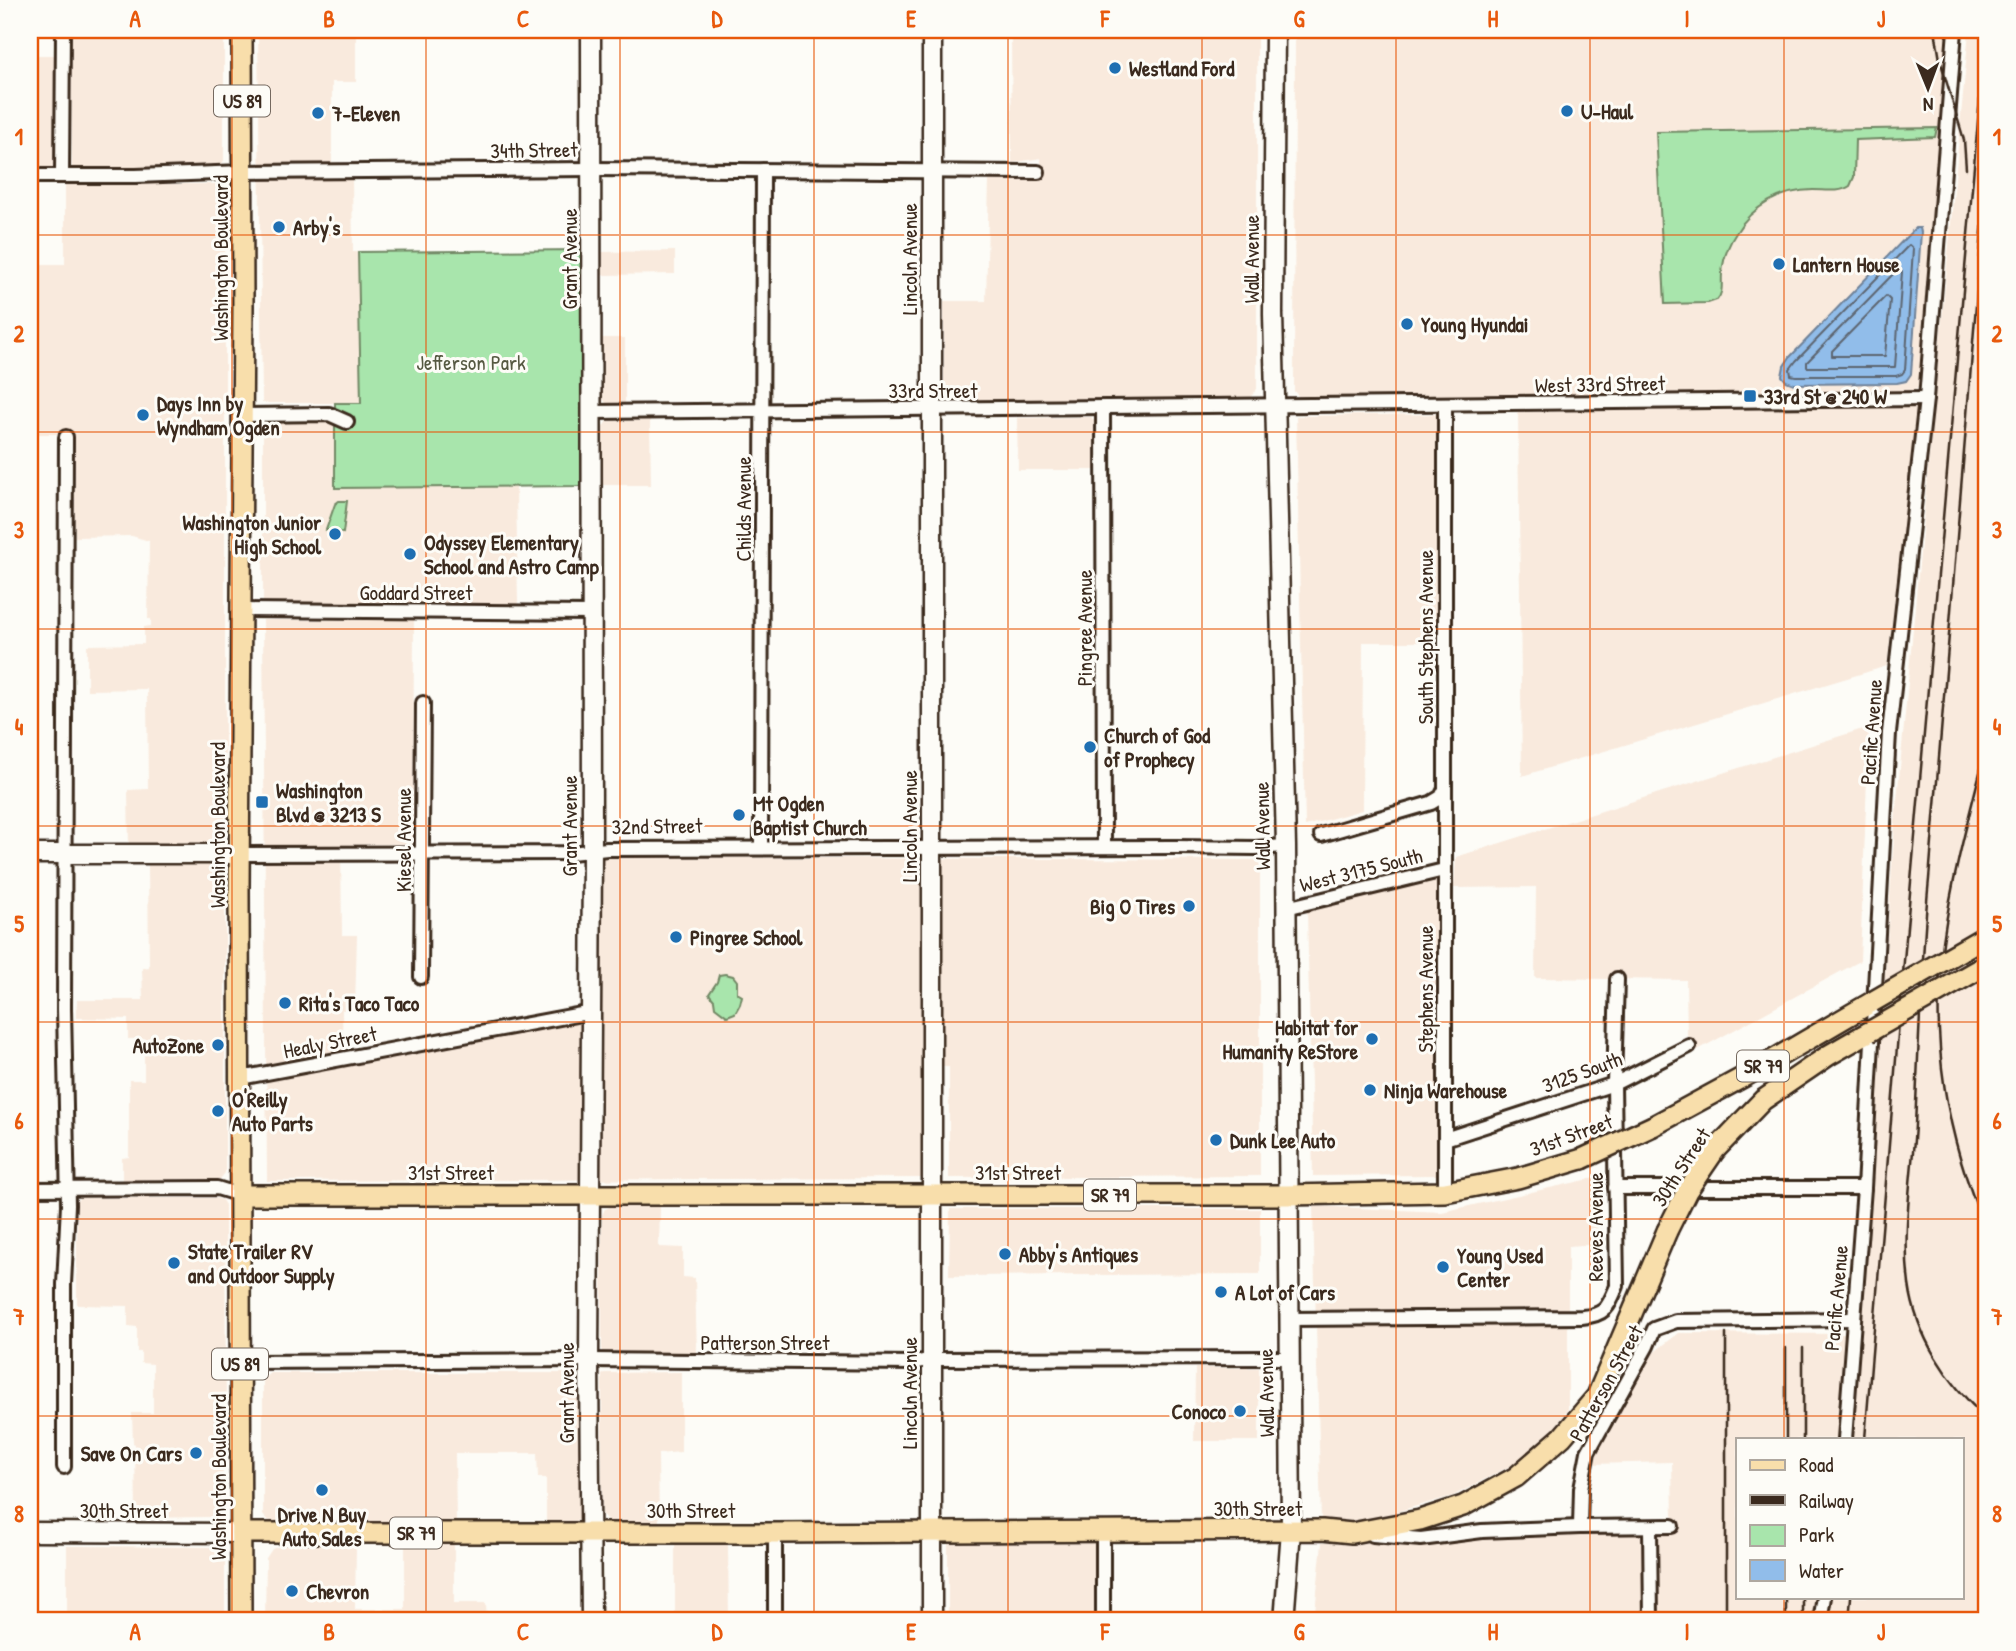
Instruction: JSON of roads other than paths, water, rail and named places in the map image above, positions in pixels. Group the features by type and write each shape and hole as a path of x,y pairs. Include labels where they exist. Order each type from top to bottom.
{"main road":[{"name":"Washington Boulevard","path":"241,1621 242,30"},
{"name":"31st Street","path":"240,1195 1287,1195 1445,1192 1518,1178 1582,1159 1653,1126 1749,1074 1986,936"},
{"name":"30th Street","path":"241,1533 1291,1530 1352,1533 1420,1520 1463,1506 1516,1477 1562,1437 1597,1396 1667,1231 1687,1191 1715,1150 1763,1100 1829,1055 1986,965"}],"street":[{"path":"62,176 63,30"},
{"name":"Grant Avenue","path":"591,30 591,1621"},
{"name":"Lincoln Avenue","path":"932,30 932,1621"},
{"name":"Wall Avenue","path":"1275,30 1273,314 1286,846 1291,1530 1284,1621"},
{"name":"Pacific Avenue","path":"1845,1438 1864,1188 1890,719 1926,399 1955,30"},
{"name":"34th Street","path":"30,176 591,169 1038,172"},
{"name":"Childs Avenue","path":"761,848 763,170"},
{"name":"West 33rd Street","path":"1276,407 1926,399"},
{"name":"South Stephens Avenue","path":"1444,870 1445,405"},
{"name":"33rd Street","path":"592,412 1276,407"},
{"name":"Pingree Avenue","path":"1103,408 1104,847"},
{"path":"242,415 329,414 347,422"},
{"path":"64,1467 67,1189 64,854 66,437"},
{"name":"Goddard Street","path":"241,610 592,613"},
{"name":"Kiesel Avenue","path":"421,976 423,703"},
{"path":"1321,835 1430,803 1441,797 1444,791"},
{"name":"32nd Street","path":"30,854 572,853 607,849 1286,846"},
{"name":"West 3175 South","path":"1286,908 1444,870"},
{"name":"Stephens Avenue","path":"1444,870 1445,1192"},
{"name":"Reeves Avenue","path":"1609,1305 1617,1286 1614,1084 1617,979"},
{"name":"Healy Street","path":"240,1078 592,1012"},
{"name":"3125 South","path":"1445,1139 1614,1084 1689,1046"},
{"name":"31st Street","path":"30,1189 217,1188 240,1195"},
{"path":"1615,1188 1864,1188"},
{"name":"Patterson Street","path":"1288,1319 1582,1317 1597,1316 1609,1305"},
{"name":"Patterson Street","path":"1580,1527 1581,1488 1588,1452 1654,1329 1675,1321 1853,1319"},
{"name":"Patterson Street","path":"240,1362 589,1360 913,1363 932,1359 1289,1358"},
{"path":"1650,1527 1651,1621"},
{"name":"30th Street","path":"1352,1533 1421,1539 1482,1531 1672,1527"},
{"path":"1103,1621 1104,1531"},
{"name":"30th Street","path":"30,1532 241,1533"},
{"path":"775,1533 775,1621"},
{"path":"1820,1621 1824,1598"}],"water":[{"path":"1915,228 1920,228 1921,232 1911,374 1906,381 1794,384 1786,381 1782,376 1790,357"}],"railway":[{"path":"1935,30 1940,60 1964,140 1966,169"},
{"path":"1865,1438 1986,30"},
{"path":"1986,183 1926,910 1907,1244 1909,1284 1926,1340 1958,1390 1986,1418"},
{"path":"1986,749 1951,893 1939,979 1940,1052 1951,1124 1972,1194 1986,1228"},
{"path":"1726,1334 1726,1621"},
{"path":"1786,1348 1786,1438"},
{"path":"1803,1348 1803,1438"},
{"path":"1786,1598 1786,1621"},
{"path":"1803,1598 1803,1621"},
{"path":"1849,1621 1851,1598"}],"place":[{"name":"Westland Ford","path":"1115,68"},
{"name":"U-Haul","path":"1567,111"},
{"name":"7-Eleven","path":"318,113"},
{"name":"Arby's","path":"279,227"},
{"name":"Lantern House","path":"1779,264"},
{"name":"Young Hyundai","path":"1407,324"},
{"name":"33rd St @ 240 W","path":"1750,396"},
{"name":"Days Inn by Wyndham Ogden","path":"143,415"},
{"name":"Washington Junior High School","path":"335,534"},
{"name":"Odyssey Elementary School and Astro Camp","path":"410,554"},
{"name":"Church of God of Prophecy","path":"1090,747"},
{"name":"Washington Blvd @ 3213 S","path":"262,802"},
{"name":"Mt Ogden Baptist Church","path":"739,815"},
{"name":"Big O Tires","path":"1189,906"},
{"name":"Pingree School","path":"676,937"},
{"name":"Rita's Taco Taco","path":"285,1003"},
{"name":"Habitat for Humanity ReStore","path":"1372,1039"},
{"name":"AutoZone","path":"218,1045"},
{"name":"Ninja Warehouse","path":"1370,1090"},
{"name":"O'Reilly Auto Parts","path":"218,1111"},
{"name":"Dunk Lee Auto","path":"1216,1140"},
{"name":"Abby's Antiques","path":"1005,1254"},
{"name":"State Trailer RV and Outdoor Supply","path":"174,1263"},
{"name":"Young Used Center","path":"1443,1267"},
{"name":"A Lot of Cars","path":"1221,1292"},
{"name":"Conoco","path":"1240,1411"},
{"name":"Save On Cars","path":"196,1453"},
{"name":"Drive N Buy Auto Sales","path":"322,1490"},
{"name":"Chevron","path":"292,1591"}],"park label":[{"name":"Jefferson Park","path":"471,362"}]}
